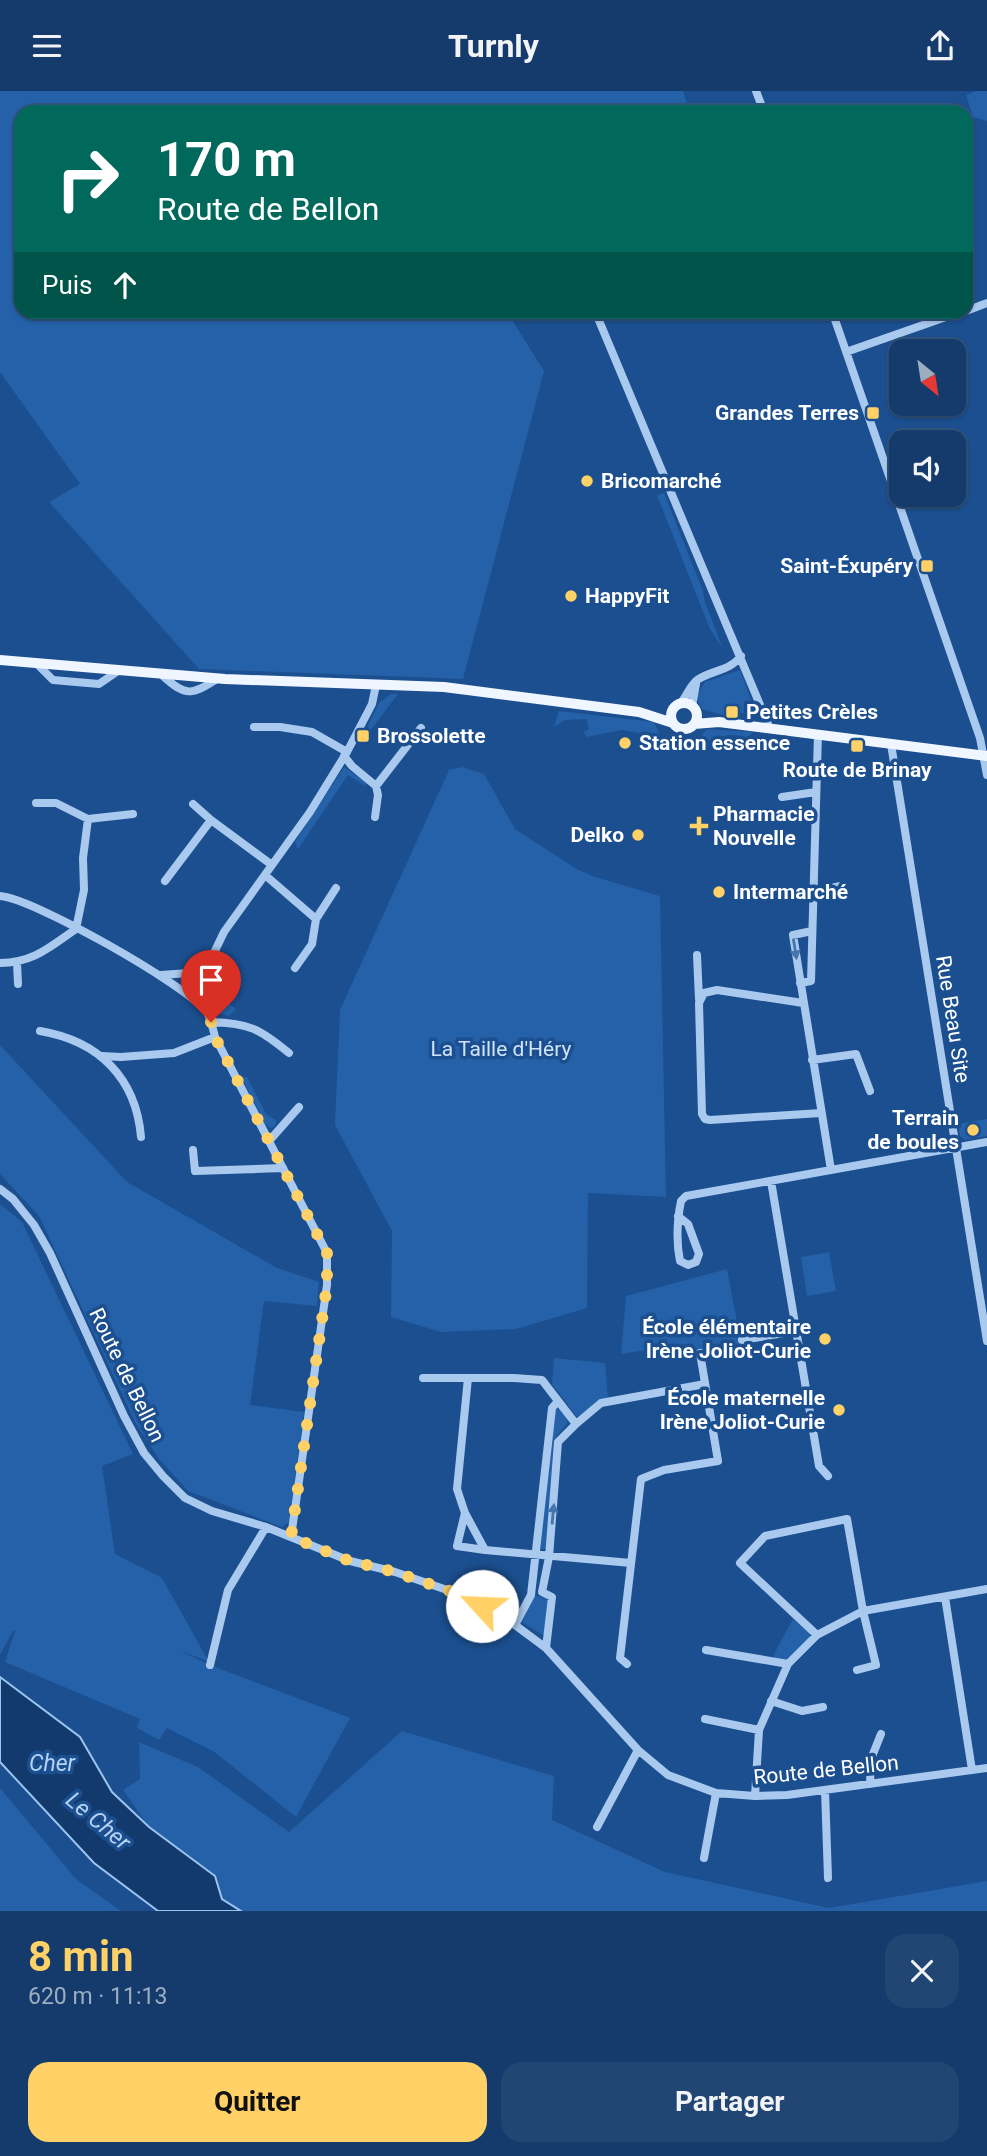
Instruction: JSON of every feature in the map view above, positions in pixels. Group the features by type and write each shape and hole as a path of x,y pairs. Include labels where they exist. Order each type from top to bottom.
{"main road":[{"path":"0,660 217,679 444,687 639,712 685,728 694,724 719,722 985,756"},
{"path":"639,712 686,707 719,722"},
{"path":"673,723 671,715 686,707"},
{"path":"686,707 697,718 694,724"}],"street":[{"path":"598,319 741,656 768,728"},
{"path":"835,319 983,736 987,775"},
{"path":"846,352 942,319"},
{"path":"686,707 697,681 714,671 728,668 741,656"},
{"path":"206,1011 212,957 223,932 310,812 346,754 372,704 376,685"},
{"path":"254,727 280,727 312,732 346,754 352,766 376,786 378,795 375,817"},
{"path":"376,786 421,728"},
{"path":"800,983 811,981 818,734"},
{"name":"Rue Beau Site","path":"891,744 987,1341"},
{"path":"782,797 816,792"},
{"path":"37,803 56,803 88,819 133,814"},
{"path":"193,804 272,865"},
{"path":"0,963 17,963 38,955 76,929 84,890 83,858 88,819"},
{"path":"165,881 211,820"},
{"path":"265,875 316,919"},
{"path":"813,891 841,886"},
{"path":"295,968 312,944 316,919 336,888"},
{"path":"1,895 26,902 161,975 206,1011 215,1037 327,1253 327,1285 291,1537"},
{"path":"812,931 793,935 811,1061 831,1170"},
{"path":"697,955 702,1114 705,1119 821,1113"},
{"path":"161,975 189,972 212,957"},
{"path":"17,963 18,985"},
{"path":"699,999 704,993 718,990 803,1003"},
{"path":"211,1022 235,1022 262,1031 289,1053"},
{"path":"40,1031 59,1034 102,1056 118,1072 139,1115 141,1137"},
{"path":"102,1056 174,1053 215,1037"},
{"path":"811,1061 856,1054 870,1091"},
{"path":"118,1072 121,1057"},
{"path":"269,1141 299,1107"},
{"path":"678,1216 688,1224 699,1254 696,1262 688,1265 680,1261 678,1251 678,1216 681,1201 686,1196 987,1142"},
{"path":"193,1150 195,1171 283,1168"},
{"path":"771,1181 819,1466 828,1476"},
{"name":"Route de Bellon","path":"0,1189 13,1199 34,1224 50,1253 144,1454 185,1498 212,1511 266,1527 350,1561 395,1572 450,1591 515,1625 546,1648 638,1751 668,1775 716,1793 755,1797 987,1768"},
{"path":"742,1340 796,1331"},
{"path":"627,1664 620,1658 642,1479 664,1470 718,1461 699,1353"},
{"path":"424,1378 542,1380 576,1424"},
{"path":"468,1378 457,1489 465,1513 485,1550"},
{"path":"542,1592 549,1557 558,1442 601,1403 705,1384"},
{"path":"515,1625 532,1590 552,1408 558,1401"},
{"path":"465,1513 457,1546 631,1563"},
{"path":"817,1635 740,1563 765,1536 847,1519 863,1611 876,1665 856,1670"},
{"path":"210,1665 228,1590 266,1527"},
{"path":"755,1797 759,1730 788,1664 817,1635 863,1611 987,1589"},
{"path":"532,1590 552,1597 546,1648"},
{"path":"945,1597 972,1770"},
{"path":"706,1650 788,1664"},
{"path":"771,1701 802,1711 823,1707"},
{"path":"705,1719 759,1730"},
{"path":"870,1784 871,1759 881,1734"},
{"path":"597,1827 638,1751"},
{"path":"825,1790 828,1878"},
{"path":"704,1858 716,1793"}],"green space":[{"path":"0,91 683,91 688,105 14,105 14,319 511,319 544,371 463,679 199,669 49,502 80,484 0,372"},
{"path":"987,91 987,121 973,117 973,105 969,105 966,95"},
{"path":"664,493 723,649 710,629 657,495"},
{"path":"740,670 757,715 731,712 723,715 702,709 696,697 705,682"},
{"path":"391,694 398,694 370,731 368,725 379,703"},
{"path":"559,711 654,722 661,737 670,742 660,749 652,749 639,733 622,730 586,737 584,732 589,729 586,719 565,720 554,727"},
{"path":"707,729 753,732 743,743 737,735 732,735 716,738 697,747 690,745 689,742 700,737"},
{"path":"344,767 367,782 365,786 348,775 298,849 295,842"},
{"name":"La Taille d'Héry","path":"462,767 484,774 515,829 592,876 660,896 666,1197 588,1193 587,1308 516,1329 441,1332 391,1317 392,1231 335,1125 340,1010 449,770"},
{"path":"205,966 203,987 191,992 182,987 181,981"},
{"path":"213,982 227,996 225,1000 236,1009 229,1016 215,1012"},
{"path":"0,1045 127,1182 277,1268 319,1282 317,1306 264,1301 250,1405 304,1412 289,1522 282,1527 188,1491 159,1459 136,1424 39,1216 0,1174"},
{"path":"247,1077 266,1114 277,1121 274,1127 265,1124 242,1078"},
{"name":"Terrain de boules","path":"987,1119 987,1136 965,1140 960,1136 958,1124"},
{"path":"0,1204 22,1222 133,1454 102,1466 115,1554 162,1578 209,1662 177,1649 210,1665 350,1718 296,1817 213,1751 167,1728 159,1740 137,1728 140,1719 5,1662 15,1631 0,1655"},
{"path":"829,1252 836,1291 807,1296 801,1257"},
{"path":"727,1269 741,1343 696,1351 696,1358 688,1361 685,1344 621,1354 626,1296"},
{"path":"554,1358 605,1363 608,1398 600,1400 577,1417 552,1384"},
{"path":"555,1409 559,1409 568,1419 556,1437 546,1549 540,1549"},
{"path":"535,1595 548,1600 546,1633 543,1635 522,1622"},
{"path":"793,1619 810,1637 788,1660 774,1658 774,1654"},
{"path":"402,1731 554,1776 552,1820 665,1872 829,1908 987,1881 987,1911 241,1911 222,1899 215,1876 149,1827 123,1790 140,1779 139,1742 198,1767 289,1832"},
{"path":"0,1788 76,1879 121,1911 0,1911"}],"water":[{"name":"Cher","path":"0,1677 80,1737 112,1792 149,1827 215,1876 222,1899 241,1911 158,1911 94,1863 0,1762"}],"place":[{"name":"Grandes Terres","path":"873,413"},
{"name":"Bricomarché","path":"587,481"},
{"name":"Saint-Éxupéry","path":"927,566"},
{"name":"HappyFit","path":"571,596"},
{"name":"Petites Crèles","path":"732,712"},
{"name":"Brossolette","path":"363,736"},
{"name":"Station essence","path":"625,743"},
{"name":"Route de Brinay","path":"857,746"},
{"name":"Pharmacie Nouvelle","path":"699,826"},
{"name":"Delko","path":"638,835"},
{"name":"Intermarché","path":"719,892"},
{"name":"Terrain de boules","path":"973,1130"},
{"name":"École élémentaire Irène Joliot-Curie","path":"825,1339"},
{"name":"École maternelle Irène Joliot-Curie","path":"839,1410"}],"route":[{"path":"211,1022 215,1037 327,1253 327,1285 291,1537 350,1561 395,1572 450,1591 482,1606"}],"water label":[{"name":"Le Cher","path":"98,1821"}]}
